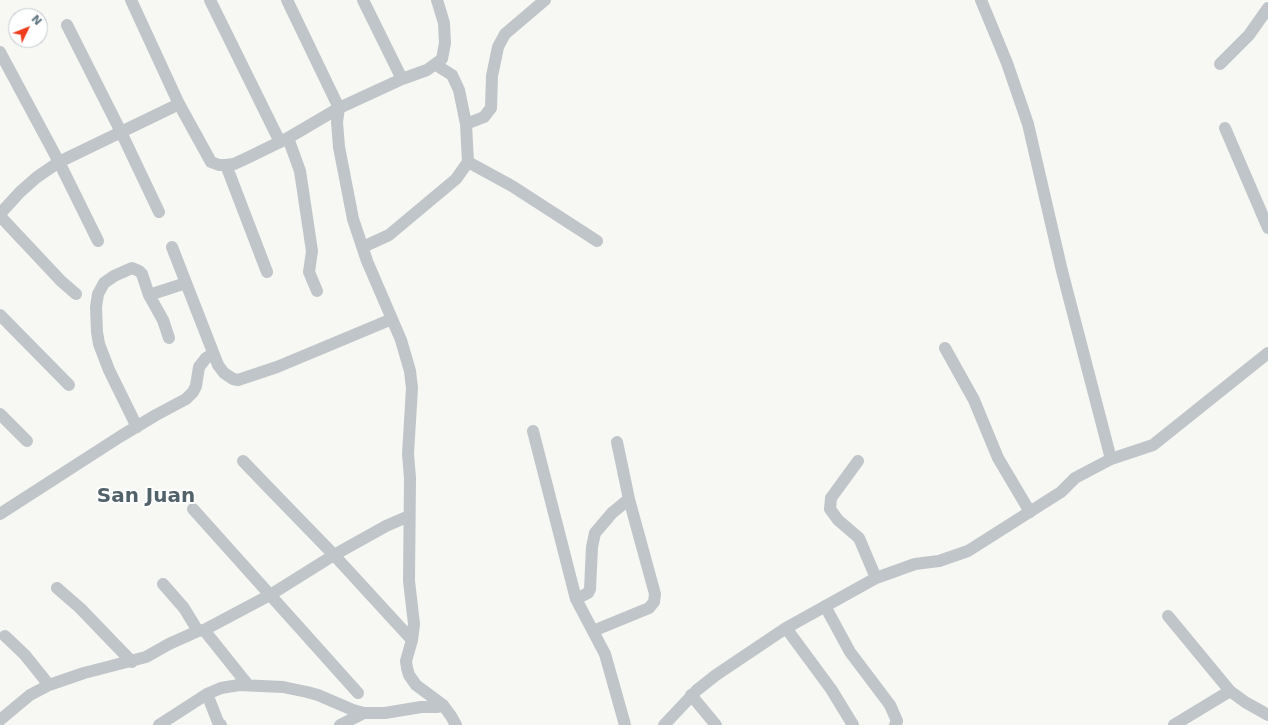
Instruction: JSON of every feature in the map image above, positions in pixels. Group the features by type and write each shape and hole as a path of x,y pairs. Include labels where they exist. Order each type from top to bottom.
{"street":[{"path":"131,0 179,104 211,162 226,166 234,164 284,140 339,108 436,65 442,59 446,43 444,23 437,0"},
{"path":"210,0 300,171 312,251 309,272 317,291"},
{"path":"288,0 339,108 337,122 339,147 352,219 367,261 401,340 412,379 408,454 409,581 414,624 412,640 406,661 409,675 416,686 443,705 456,725"},
{"path":"363,0 402,79"},
{"path":"466,124 484,117 490,108 498,46 505,34 545,0"},
{"path":"981,0 1007,63 1028,124 1062,271 1111,459"},
{"path":"1220,64 1249,35 1268,8"},
{"path":"67,25 121,132 159,212"},
{"path":"0,52 59,162 98,241"},
{"path":"363,247 389,235 456,179 468,162 466,124 459,90 452,75 436,65"},
{"path":"76,294 61,281 0,215 20,192 37,177 59,162 179,104"},
{"path":"1225,128 1268,228"},
{"path":"468,162 512,186 597,241"},
{"path":"226,166 267,272"},
{"path":"172,247 218,365 228,376 238,380 276,367 392,319"},
{"path":"137,426 109,370 99,344 96,307 98,294 104,283 114,276 132,268 136,269 142,274 149,295 163,320 169,338"},
{"path":"149,295 186,283"},
{"path":"0,315 69,385"},
{"path":"945,348 974,400 998,458 1030,512"},
{"path":"664,725 691,695 716,675 786,628 876,578 915,564 939,561 968,551 1061,492 1075,478 1111,459 1153,445 1268,352"},
{"path":"0,514 137,426 182,402 190,396 196,386 199,367 206,358 213,354"},
{"path":"0,414 27,441"},
{"path":"533,431 576,599 605,654 625,725"},
{"path":"593,631 649,608 654,602 655,594 628,499 617,442"},
{"path":"244,461 334,555 412,640"},
{"path":"858,461 831,498 830,509 838,520 859,538 876,578"},
{"path":"576,599 588,594 590,590 592,547 595,533 612,513 628,499"},
{"path":"193,509 358,693"},
{"path":"0,720 30,695 49,685 84,673 132,662 146,657 169,644 201,630 270,595 334,555 386,526 409,516"},
{"path":"163,584 248,685"},
{"path":"57,588 80,608 132,662"},
{"path":"825,606 850,652 890,705 897,721 896,725"},
{"path":"1168,616 1230,691 1245,702 1268,715"},
{"path":"786,628 830,689 852,725"},
{"path":"5,636 25,655 49,685"},
{"path":"159,725 207,694 229,686 248,685 283,687 318,695 364,714"},
{"path":"1174,725 1230,691"},
{"path":"207,694 218,722 221,725"},
{"path":"691,695 716,725"},
{"path":"340,725 364,714 385,713 421,707 438,707 443,705"}],"district":[{"name":"San Juan","path":"146,497"}]}
